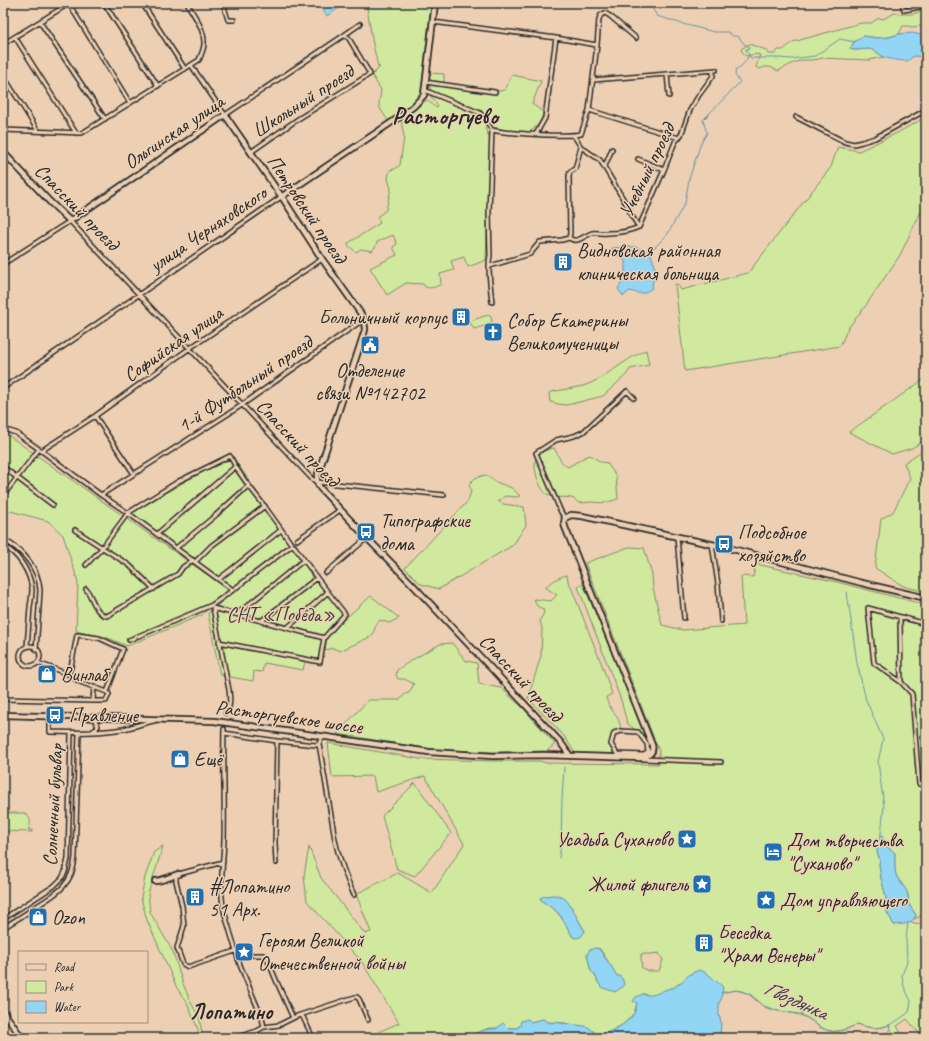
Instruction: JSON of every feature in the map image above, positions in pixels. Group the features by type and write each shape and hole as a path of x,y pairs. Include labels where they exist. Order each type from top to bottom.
{"street":[{"path":"3,44 69,3 130,103"},
{"path":"104,3 158,86"},
{"path":"142,3 185,69"},
{"path":"3,130 82,133 199,60 204,45 203,33 187,3"},
{"path":"223,3 228,20 234,20"},
{"path":"435,3 424,90 480,114 492,130 489,212 489,274 492,302"},
{"path":"762,3 773,3"},
{"path":"902,3 904,10 926,6"},
{"path":"492,130 574,136 581,134 589,110 599,19 601,15 605,13 610,16 636,38"},
{"path":"40,22 104,119"},
{"path":"433,22 556,38 597,45"},
{"name":"Ольгинская улица","path":"3,264 70,221 360,24"},
{"name":"Школьный проезд","path":"251,152 298,119 370,74 348,37 343,36"},
{"path":"15,37 76,133"},
{"path":"536,134 545,118 556,38"},
{"path":"191,65 225,115"},
{"name":"Учебный проезд","path":"490,266 530,254 540,242 569,238 577,241 591,233 607,233 639,227 690,110 713,76 714,71 667,74"},
{"path":"3,74 38,131"},
{"path":"593,80 667,74 669,96"},
{"path":"425,82 495,92"},
{"name":"улица Черняховского","path":"3,388 414,106 424,96 424,90"},
{"path":"589,110 679,138"},
{"path":"796,117 845,142 854,144 875,138 926,110"},
{"name":"Петровский проезд","path":"225,115 322,260 364,319"},
{"path":"574,136 580,147 600,160 605,166 639,227"},
{"path":"569,238 569,176 570,172 575,169 580,147"},
{"path":"605,166 612,149"},
{"name":"Спасский проезд","path":"3,152 139,294 312,479 317,482 320,488 340,510 428,601 561,743 570,756"},
{"path":"638,160 664,170"},
{"name":"Софийская улица","path":"3,496 40,450 94,416 190,348 322,260"},
{"path":"364,319 365,330 317,477 317,482 444,495"},
{"name":"1-й Футбольный проезд","path":"101,495 243,405 364,319"},
{"path":"634,398 627,391 584,432 556,440 536,452 561,512 565,518 564,523 568,535 652,745 653,749 650,755 642,758"},
{"path":"94,416 134,474"},
{"path":"3,429 16,434 40,450 233,590"},
{"path":"86,565 102,548 128,513 179,481 230,456 235,467 248,486 316,578 345,614 324,638 320,662 219,642"},
{"path":"3,467 53,505"},
{"path":"157,534 235,467"},
{"path":"176,548 248,486"},
{"path":"86,589 91,596 91,600 101,614 103,616 107,616 178,574 183,567 194,561 211,546 264,506"},
{"path":"298,540 340,510"},
{"path":"565,518 576,514 712,544 926,598"},
{"path":"74,530 129,565 154,589"},
{"path":"219,579 281,530"},
{"path":"677,537 684,618"},
{"path":"326,573 367,538"},
{"path":"3,540 21,551 33,567 37,576 40,591 36,649"},
{"path":"712,544 718,584 721,621"},
{"path":"129,640 212,606 293,545"},
{"path":"3,546 18,558 24,566 30,579 32,590 27,647 21,654 22,661 26,665 32,666 38,663 40,654 36,649 27,647"},
{"path":"237,614 304,560"},
{"path":"262,621 316,578"},
{"path":"287,628 328,592"},
{"path":"212,606 324,638"},
{"path":"212,606 230,690 230,704 226,712"},
{"path":"926,624 868,608 874,663 902,682 912,694 919,784 926,785"},
{"path":"900,618 902,682"},
{"path":"3,699 106,701 109,694 107,692 123,649 100,638 77,635 71,667 68,674"},
{"path":"38,663 68,674 80,682 107,692"},
{"path":"93,701 94,686"},
{"name":"Расторгуевское шоссе","path":"3,715 214,721 429,752 493,756 543,755 642,758"},
{"path":"50,716 50,732 71,733 124,728 160,719"},
{"path":"91,718 95,720 98,726 96,730 91,732"},
{"path":"264,1027 262,1018 240,965 222,903 224,731 277,741 316,745 320,744"},
{"path":"621,731 638,732 647,744 648,752 644,755 617,754 611,744 614,733 621,731"},
{"name":"Солнечный бульвар","path":"3,919 54,886 62,878 67,865 71,733"},
{"name":"Солнечный бульвар","path":"3,928 58,894 68,882 72,874 75,865 79,733"},
{"path":"322,736 320,744 334,839 340,863 354,895"},
{"path":"276,863 277,741"},
{"path":"70,756 78,756"},
{"path":"642,758 722,762"},
{"path":"68,839 76,839"},
{"path":"155,881 223,862"},
{"path":"179,874 176,877 176,881 182,906 184,926 177,948 183,964 188,967 244,948 252,955 263,955 267,958 293,1018"},
{"path":"23,907 27,913"},
{"path":"234,1038 257,1031 264,1027 279,1025 293,1018 355,997 357,997 368,1020"},
{"path":"3,1011 22,1038"},
{"path":"302,1015 313,1038"}],"green space":[{"path":"371,3 376,3 377,7 380,3 431,3 420,93 412,104 388,121 379,104 381,90 372,75 380,67 378,67 367,8"},
{"path":"926,10 926,25 912,27 903,26 899,34 881,38 863,36 854,42 850,49 871,49 883,57 869,60 822,58 802,60 778,71 769,67 760,69 756,67 760,55 755,54 746,56 741,49 749,44 766,50 768,54 775,54 778,50 783,50 793,42 861,23 871,23 879,18 883,19 895,13 913,14"},
{"path":"430,73 444,74 444,85 499,91 505,90 512,75 541,81 532,104 543,112 539,124 529,132 522,135 508,133 489,126 485,128 490,139 486,260 468,267 464,257 451,261 454,270 440,274 441,284 429,288 425,287 423,284 406,283 387,295 370,268 397,255 393,247 397,244 393,235 377,242 372,251 361,249 356,252 347,244 380,223 377,217 386,210 391,189 388,178 390,170 395,169 400,165 404,137 401,119 427,100 435,107 437,108 438,106 430,95"},
{"path":"926,117 926,201 900,255 864,308 848,328 840,346 685,371 675,284 678,285 681,290 748,273 831,167 838,147 859,151"},
{"path":"488,315 491,317 492,321 490,323 474,329 470,321"},
{"path":"646,350 649,365 630,369 626,375 603,396 567,405 550,402 549,393 591,383"},
{"path":"926,379 926,439 912,448 892,454 849,432 923,380"},
{"path":"3,435 9,436 229,590 212,603 202,615 127,646 106,637 76,631 78,582 63,535 48,521 3,509"},
{"path":"554,448 561,461 568,467 590,455 601,462 607,463 616,476 618,499 604,503 579,503 575,499 553,497 547,494 539,482 535,470 535,460 540,453"},
{"path":"926,448 926,592 903,586 875,568 881,519 893,512 910,478 904,463"},
{"name":"СНТ «Победа»","path":"231,454 292,544 296,544 318,577 347,615 340,623 371,596 399,618 389,623 380,620 376,625 372,636 340,651 333,648 325,650 327,637 321,665 305,661 303,670 264,663 262,672 254,671 253,681 220,675 208,613 236,590 132,513"},
{"path":"485,475 496,482 512,488 520,496 505,496 498,501 503,504 524,507 526,525 513,545 439,589 421,584 405,568 468,501 471,491 469,484 475,478"},
{"path":"629,547 644,548 652,575 653,588 662,625 683,630 744,625 741,576 753,577 756,564 837,582 926,605 926,914 914,919 916,915 908,903 908,894 896,875 895,853 887,847 881,835 877,852 880,860 879,864 886,897 887,912 894,925 910,922 926,925 926,1038 919,1033 907,1019 897,1026 904,1038 879,1038 891,1029 889,1025 874,1028 858,1024 838,1031 828,1030 820,1027 802,1015 767,1008 747,993 733,991 722,993 722,987 693,972 675,987 653,996 643,994 637,1003 634,1013 624,1024 605,1034 598,1035 588,1027 547,1022 543,1019 516,1028 489,1028 468,1038 371,1038 376,1033 399,1023 362,962 307,901 304,876 309,847 321,878 365,934 371,932 356,894 398,873 432,893 464,844 425,776 376,792 373,776 332,777 328,743 420,759 540,761 546,763 659,764 659,751 585,563","holes":["540,898 564,898 573,909 585,931 573,937 558,913","596,948 600,949 617,976 599,984 595,975 591,971 587,954","659,953 663,960 659,971 648,971 642,968 641,954"]},
{"path":"567,575 612,694 606,697 609,705 619,720 620,725 621,731 614,733 611,744 617,754 575,753 564,736 528,698 541,656 542,629 540,620 544,613 543,609 537,606 534,599 551,601 557,595 545,587 558,578"},
{"path":"583,584 651,745 647,744 640,734 627,723 621,700 578,587"},
{"path":"452,643 466,661 477,663 479,684 501,688 523,708 555,744 547,751 493,752 431,749 337,734 368,700 400,700 405,694 409,693 414,684 405,679 398,679 396,674 397,670 440,644"},
{"path":"415,783 451,833 415,876 397,869 382,816"},
{"path":"3,813 24,813 29,818 30,825 28,830 32,830 32,832 3,831"},
{"path":"163,846 148,894 150,912 173,952 182,981 191,1003 199,1017 203,1038 199,1038 198,1029 187,1003 177,988 147,920 141,898 145,877 154,852"}],"water":[{"path":"324,3 346,3 327,16 321,7"},
{"path":"912,33 926,36 926,57 914,56 907,61 895,60 883,57 875,51 869,49 850,49 854,42 863,36 876,38"},
{"path":"635,247 650,252 655,266 652,288 644,293 630,291 623,296 618,289 625,277 625,261 618,255 611,252 612,248"},
{"path":"881,834 887,847 895,853 896,875 908,894 908,903 916,915 912,921 907,923 894,925 887,912 886,897 879,864 880,860 877,852"},
{"path":"552,895 561,896 568,902 585,931 581,937 573,937 558,913 540,898"},
{"path":"596,948 599,949 617,976 620,976 623,980 624,986 615,992 603,988 591,971 587,955 589,950"},
{"path":"700,970 708,974 723,987 721,1000 719,1003 719,1015 721,1022 720,1038 468,1038 485,1030 496,1029 503,1023 508,1028 516,1028 520,1026 521,1021 528,1019 531,1022 543,1019 550,1023 557,1021 560,1023 589,1028 598,1035 603,1034 628,1021 636,1009 637,1003 633,1001 636,997 643,994 653,995 674,987 696,971"}],"waterway":[{"path":"649,3 657,16 714,32 728,32 733,36 738,36 744,44 748,46 749,49 746,49 746,51 751,58 791,59 815,56 840,39 855,42"},
{"path":"650,252 667,235 685,203 689,179 701,143 707,133 703,120 740,82 735,75 736,69 744,64 749,55"},
{"path":"847,592 857,663 866,700 883,739 878,762 884,806 881,834"},
{"path":"559,858 564,767"},
{"name":"Гвоздянка","path":"721,993 736,990 750,994 764,1006 800,1015 811,1020 819,1027 832,1032 847,1029 858,1024 873,1028 879,1028 891,1024 909,1012 911,1001 904,987 902,975 907,961 906,939 908,923"},
{"name":"Гвоздянка","path":"889,1025 895,1038"}],"place":[{"name":"Видновская районная клиническая больница","path":"563,262"},
{"name":"Больничный корпус","path":"461,317"},
{"name":"Собор Екатерины Великомученицы","path":"493,332"},
{"name":"Отделение связи №142702","path":"370,345"},
{"name":"Типографские дома","path":"366,532"},
{"name":"Подсобное хозяйство","path":"724,544"},
{"name":"Винлаб","path":"47,674"},
{"name":"Правление","path":"55,715"},
{"name":"Ещё","path":"180,759"},
{"name":"Усадьба Суханово","path":"687,839"},
{"name":"Дом творчества \"Суханово\"","path":"773,852"},
{"name":"Жилой флигель","path":"702,884"},
{"name":"#Лопатино 51 Арх.","path":"195,897"},
{"name":"Дом управляющего","path":"766,900"},
{"name":"Ozon","path":"38,917"},
{"name":"Беседка \"Храм Венеры\"","path":"704,943"},
{"name":"Героям Великой Отечественной войны","path":"244,952"}],"district":[{"name":"Расторгуево","path":"445,116"},
{"name":"Лопатино","path":"231,1012"}]}
